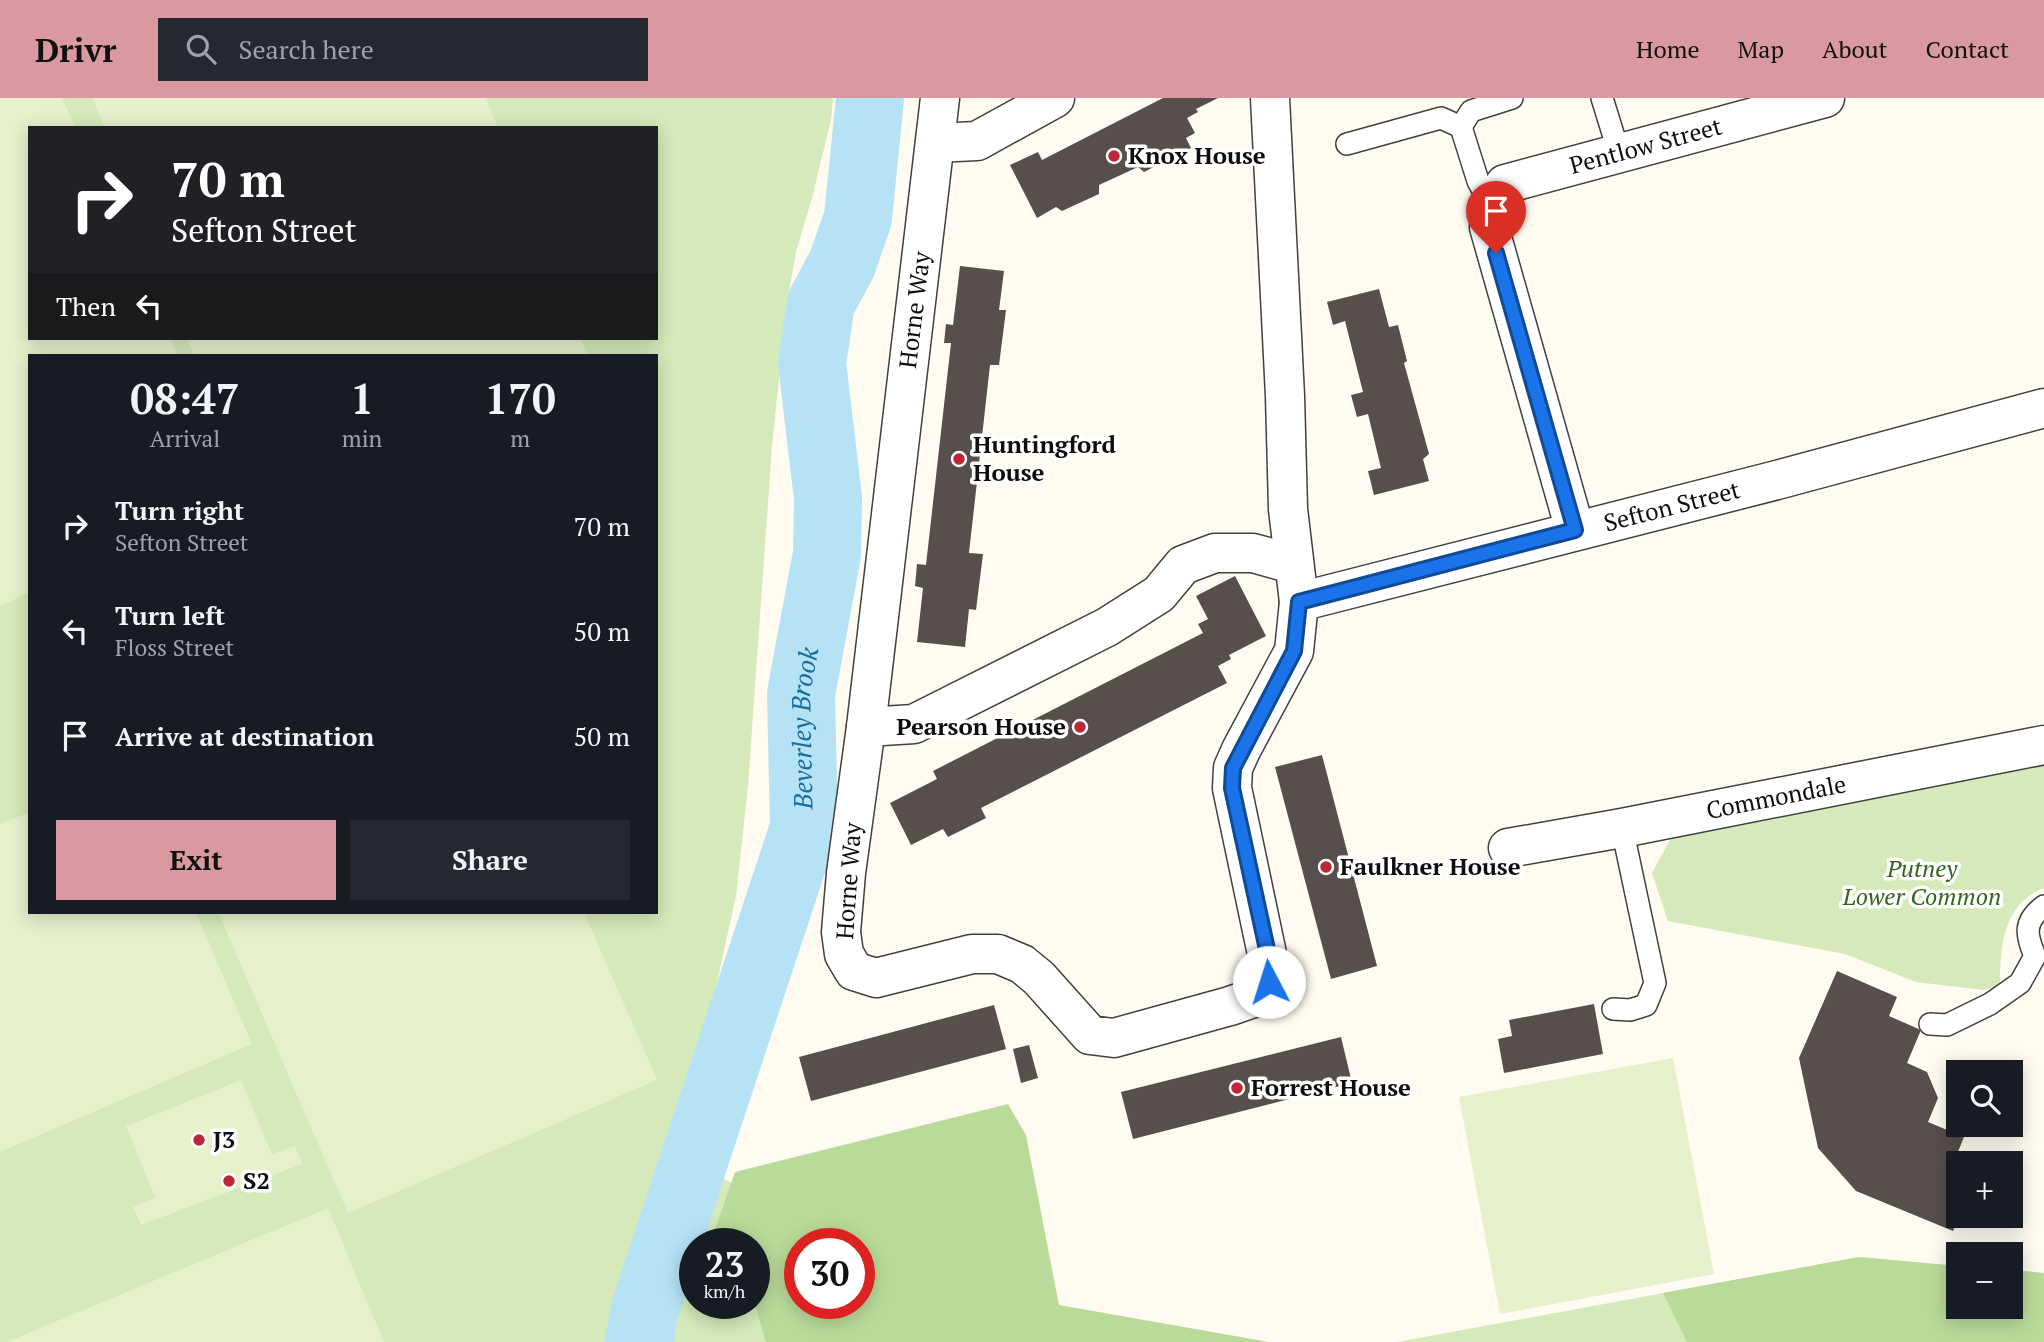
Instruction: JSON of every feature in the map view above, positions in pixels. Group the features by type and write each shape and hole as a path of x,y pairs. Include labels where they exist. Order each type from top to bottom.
{"street":[{"name":"Horne Way","path":"940,98 866,727 846,873 841,932 844,954 854,971 876,978 972,954 998,954 1021,964 1039,978 1090,1035 1114,1038 1259,996 1269,982 1268,954 1232,788 1233,768 1294,651 1299,602 1288,509 1286,396 1270,98"},
{"path":"935,143 977,141 1055,98"},
{"name":"Pentlow Street","path":"1498,195 1619,153 1825,98"},
{"path":"1498,195 1489,227 1575,530"},
{"name":"Sefton Street","path":"1299,602 1777,480 2044,408"},
{"path":"866,727 914,724 1107,627 1160,594 1183,565 1215,553 1253,553 1293,564"},
{"name":"Commondale","path":"1508,848 2044,745"}],"lane":[{"path":"1461,127 1471,111 1512,98"},
{"path":"1602,98 1619,153"},
{"path":"1347,144 1441,118 1461,127 1478,181 1498,195"},
{"path":"1613,1009 1630,1010 1646,1005 1655,983 1622,828"},
{"path":"1930,1024 1947,1025 1990,1004 2020,984 2040,956 2027,937 2028,926 2044,906"}],"green space":[{"path":"0,98 833,98 831,120 796,252 787,303 772,446 748,786 736,896 708,1023 686,1104 667,1155 838,1228 784,1228 784,1319 875,1319 875,1244 1014,1303 1189,1342 0,1342"},
{"path":"0,98 62,98 75,126 28,126 28,340 171,340 178,354 28,354 28,593 0,606"},
{"path":"93,98 486,98 497,126 104,126"},
{"path":"188,340 581,340 587,354 194,354"},
{"name":"Putney Lower Common","path":"2044,761 2044,888 2030,895 2012,915 2003,942 2000,985 1984,990 1916,982 1845,954 1668,921 1652,873 1672,836"},
{"path":"28,813 28,914 197,914 252,1044 0,1152 0,824"},
{"path":"219,914 585,914 657,1080 348,1213"},
{"path":"1673,1058 1714,1274 1500,1314 1459,1097"},
{"name":"J3","path":"241,1080 272,1154 295,1146 302,1164 141,1225 133,1207 155,1198 126,1126"},
{"path":"1008,1104 1026,1135 1059,1305 1269,1342 766,1342 759,1319 770,1319 770,1228 716,1228 735,1172"},
{"path":"328,1208 384,1342 7,1342"},
{"path":"1859,1257 1946,1265 1946,1319 2023,1319 2023,1271 2044,1273 2044,1342 1397,1342"},
{"path":"1859,1257 1946,1265 1946,1319 2023,1319 2023,1271 2044,1273 2044,1342 1687,1342 1663,1293"}],"building":[{"name":"Knox House","path":"1163,98 1218,98 1196,109 1198,112 1187,118 1195,133 1186,138 1191,148 1144,172 1138,167 1099,185 1099,194 1062,211 1056,207 1037,218 1010,165 1038,152 1042,160"},
{"name":"Huntingford House","path":"960,266 1004,271 999,310 1006,310 999,365 990,365 969,553 983,554 976,610 969,609 965,647 917,642 923,588 915,586 917,564 926,565 951,343 944,343 946,324 953,325"},
{"path":"1379,289 1389,327 1398,325 1407,361 1404,363 1429,454 1423,459 1429,481 1374,495 1368,471 1381,468 1368,414 1357,417 1351,395 1363,392 1345,321 1333,325 1327,302"},
{"name":"Pearson House","path":"1235,576 1266,636 1229,655 1231,659 1218,666 1227,683 981,808 986,818 948,837 943,829 911,845 890,803 937,779 933,771 1203,633 1198,624 1208,619 1196,596"},
{"name":"Faulkner House","path":"1322,755 1377,966 1331,979 1275,767"},
{"path":"1837,971 1897,997 1889,1016 1921,1030 1907,1063 1927,1072 1938,1098 1928,1122 1946,1130 1946,1137 1964,1137 1958,1151 1946,1151 1946,1228 1954,1228 1953,1231 1856,1191 1818,1148 1799,1058"},
{"path":"1594,1004 1603,1054 1504,1073 1498,1039 1512,1036 1509,1020"},
{"path":"994,1005 1006,1049 811,1101 799,1057"},
{"name":"Forrest House","path":"1341,1037 1352,1083 1133,1139 1121,1092"},
{"path":"1029,1045 1038,1078 1021,1083 1013,1049"}],"waterway":[{"name":"Beverley Brook","path":"639,1342 644,1312 804,828 801,694 827,554 828,498 812,363 821,303 842,264 858,218 870,98"}],"place":[{"name":"Knox House","path":"1114,156"},
{"name":"Huntingford House","path":"959,459"},
{"name":"Pearson House","path":"1080,727"},
{"name":"Faulkner House","path":"1326,867"},
{"name":"Forrest House","path":"1237,1088"},
{"name":"J3","path":"199,1140"},
{"name":"S2","path":"229,1181"}],"route":[{"path":"1269,982 1268,954 1232,788 1233,768 1294,651 1299,602 1575,530 1496,253"}]}
